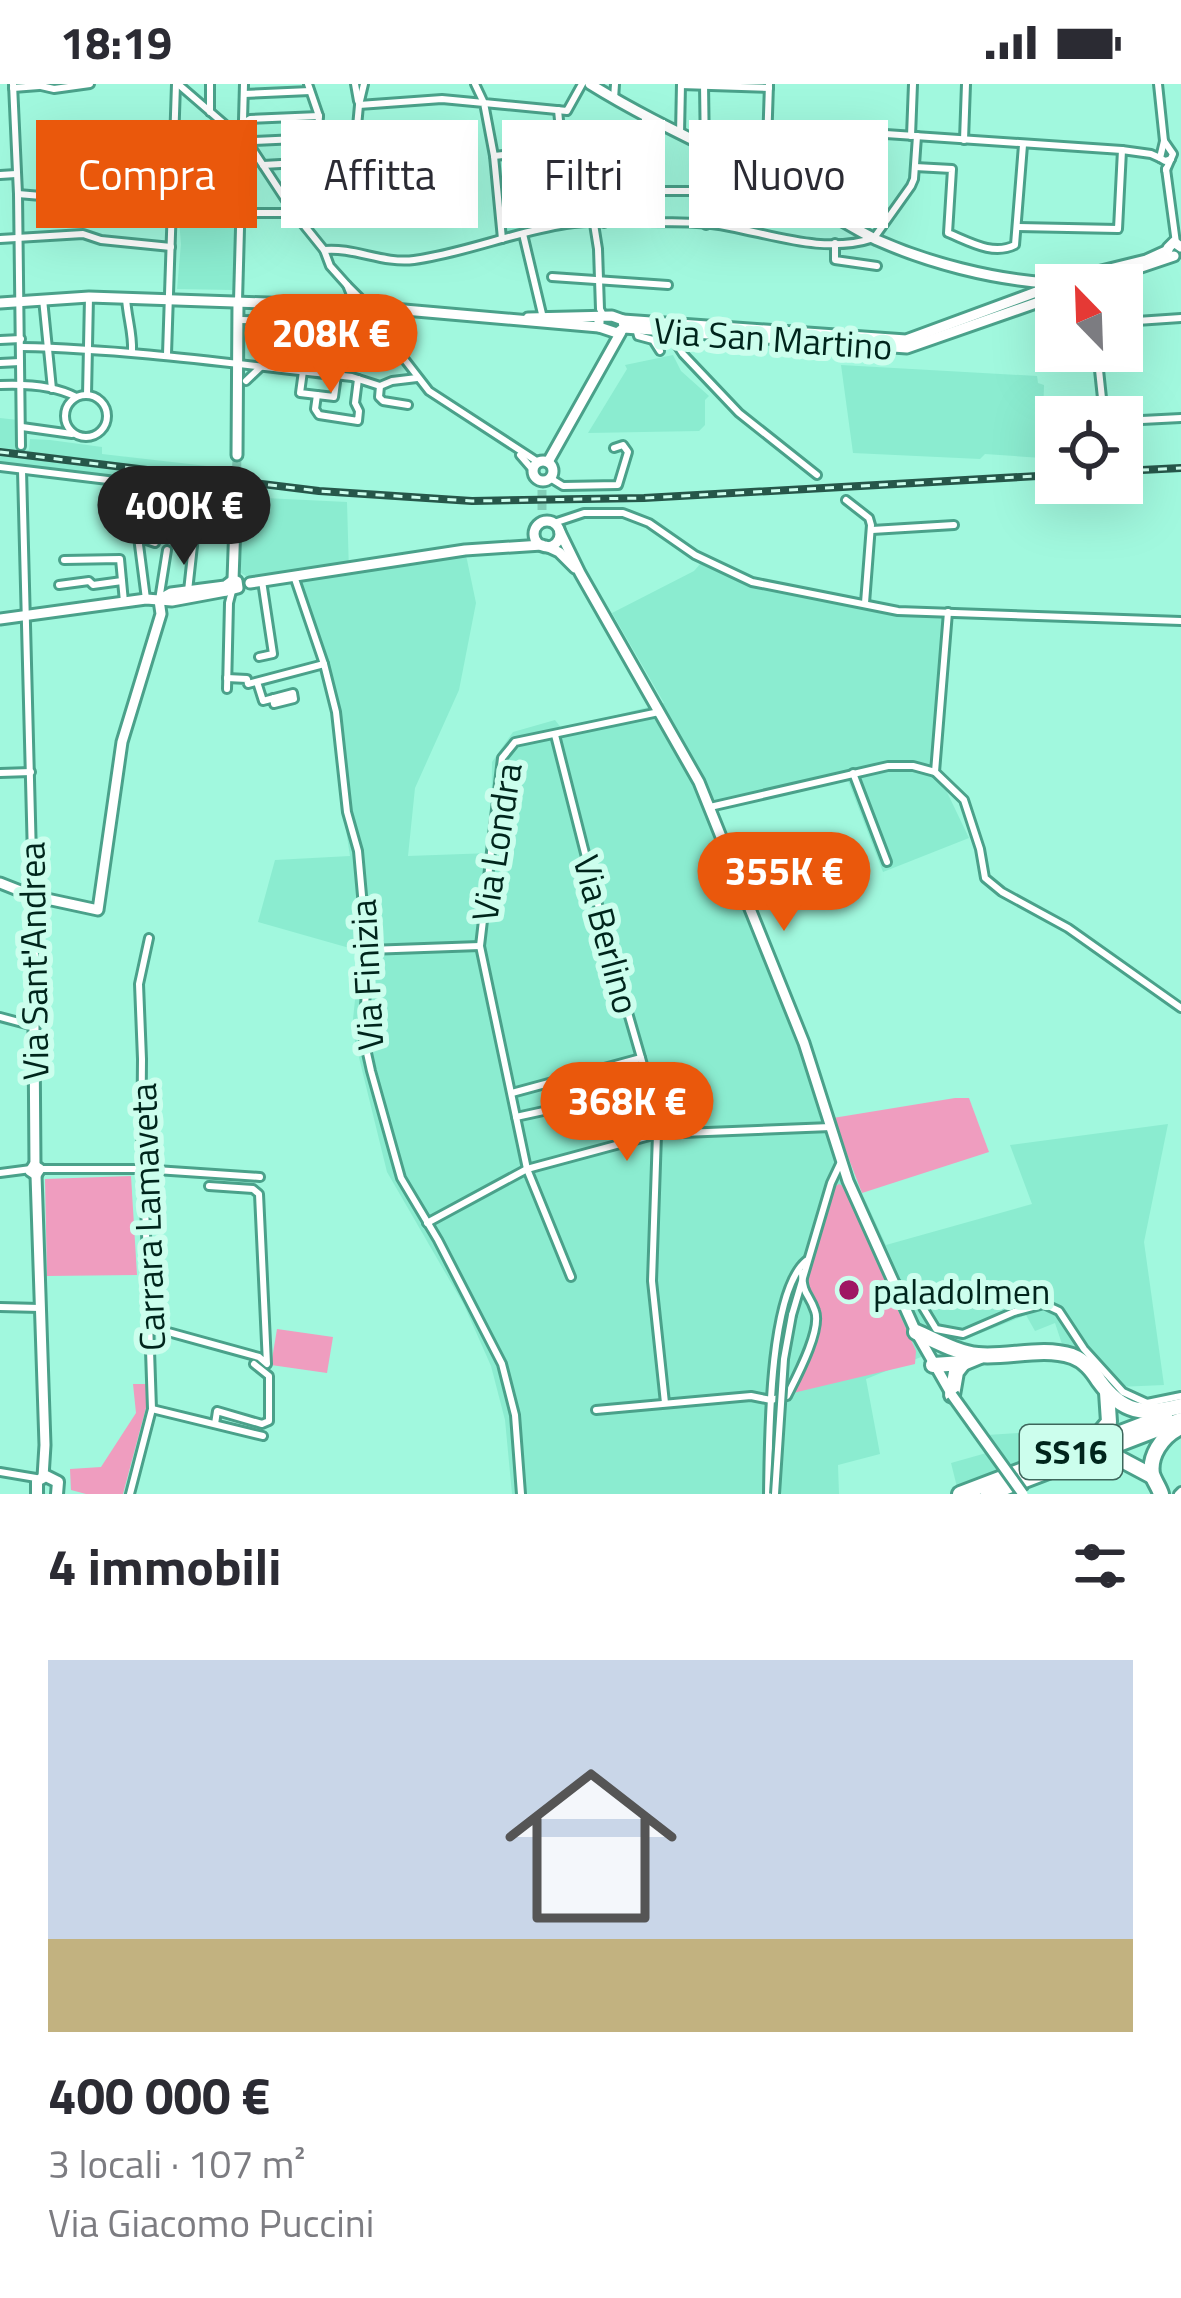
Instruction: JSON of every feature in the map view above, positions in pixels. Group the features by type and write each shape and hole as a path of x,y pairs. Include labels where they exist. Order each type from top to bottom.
{"highway":[{"path":"916,1332 963,1357"},
{"path":"933,1365 963,1357 1068,1354 1081,1360 1129,1410 1181,1408"},
{"path":"952,1395 963,1357"},
{"path":"1065,1454 1094,1440 1109,1422 1107,1392"},
{"name":"SS16","path":"960,1494 1181,1408"},
{"path":"1161,1494 1152,1476 1153,1457 1166,1435 1181,1423"},
{"name":"SS16","path":"988,1494 1181,1423"},
{"path":"1034,1476 1045,1478 1102,1459 1120,1459 1152,1476"}],"main road":[{"path":"46,1482 70,1494"}],"street":[{"path":"21,446 13,86 54,89 89,84"},
{"path":"177,84 219,120"},
{"path":"175,120 177,84"},
{"path":"210,84 210,112"},
{"path":"244,84 246,120"},
{"path":"355,84 358,105"},
{"path":"357,120 364,84"},
{"path":"475,84 484,103 494,156 502,238"},
{"path":"358,105 442,99 567,111 586,84 689,139"},
{"path":"614,99 615,84"},
{"path":"680,134 681,84 769,86 768,120"},
{"path":"734,228 788,242 874,238 911,186 915,167 913,84"},
{"path":"964,140 966,84"},
{"path":"1135,264 1177,248 1158,84"},
{"path":"703,120 704,85"},
{"path":"244,94 309,87 319,120"},
{"path":"557,110 558,120"},
{"path":"257,120 319,116"},
{"path":"888,134 1167,153"},
{"path":"915,167 952,170 948,233 992,249 1008,249 1015,245 1018,227 1023,144"},
{"path":"1018,227 1118,229 1122,151"},
{"path":"494,156 502,155"},
{"path":"257,156 281,192"},
{"path":"263,165 281,164"},
{"path":"0,175 16,174"},
{"path":"18,194 36,196"},
{"path":"167,354 171,228"},
{"path":"237,455 240,228"},
{"path":"307,228 330,266 429,391 496,432 563,486 618,484 628,452 623,446 614,448"},
{"path":"324,250 404,261 548,228"},
{"path":"542,470 608,349 594,228"},
{"path":"857,228 920,256 1035,282"},
{"path":"523,234 544,320"},
{"path":"0,239 91,235 100,240 171,247"},
{"path":"835,243 835,260 877,266"},
{"path":"552,277 668,285"},
{"path":"1016,278 1035,283"},
{"path":"1029,296 1031,282"},
{"name":"Via San Martino","path":"626,327 906,340 1035,293"},
{"name":"Via San Martino","path":"626,327 907,347 1035,293"},
{"path":"0,303 89,297 301,302 602,323"},
{"path":"87,395 89,297"},
{"path":"126,298 132,351"},
{"path":"44,299 52,389"},
{"path":"539,301 560,315 626,327 653,340 660,351"},
{"path":"246,381 289,340 301,302"},
{"path":"544,320 560,315"},
{"path":"1143,321 1181,318"},
{"path":"238,320 382,332"},
{"path":"542,470 626,327"},
{"path":"668,331 683,354 739,413 817,475"},
{"path":"0,340 167,354 337,375 380,386 417,378"},
{"path":"0,362 21,362"},
{"path":"303,371 300,393 334,397 337,375"},
{"path":"317,395 319,415 358,421 358,379"},
{"path":"0,385 52,389 76,398"},
{"path":"380,386 383,401 408,405"},
{"path":"22,428 83,436 97,434 106,422 101,401 87,395 76,398 65,412 76,434"},
{"path":"1143,420 1181,418"},
{"path":"0,467 200,490 188,591"},
{"name":"Via Sant'Andrea","path":"22,470 46,1482"},
{"path":"227,689 236,494"},
{"path":"846,500 869,518 872,530 865,603"},
{"path":"0,619 146,599 172,601 262,581 494,546 584,513 623,513 752,582 898,611 1181,621"},
{"path":"872,530 954,525"},
{"path":"494,546 556,542 547,526"},
{"path":"547,526 537,541 559,552 580,573"},
{"path":"547,526 580,573 699,782 804,1043 842,1160 916,1332 952,1395 1023,1494"},
{"path":"146,599 138,537 155,543"},
{"path":"0,884 98,910 122,742 161,614 167,550"},
{"path":"64,560 119,559 124,602"},
{"name":"Via Finizia","path":"294,576 336,712 347,812 358,851 368,950 363,1035 401,1178 502,1364 514,1415 521,1494"},
{"path":"59,585 122,580"},
{"path":"260,657 273,654 262,581"},
{"path":"159,600 171,593 235,586"},
{"path":"935,772 948,612"},
{"path":"227,678 247,679 248,684 324,664"},
{"path":"257,682 262,701 273,698"},
{"name":"Via Londra","path":"571,1277 527,1168 480,946 502,758 515,742 659,712"},
{"name":"Via Berlino","path":"555,736 648,1082 657,1134 652,1281 665,1403"},
{"path":"709,807 888,766 935,772 964,800 985,878 1068,928 1181,1008"},
{"path":"0,773 31,772"},
{"path":"853,773 886,862"},
{"name":"Carrara Lamaveta","path":"130,1494 152,1409 141,1169 139,984 149,938"},
{"path":"368,950 480,946"},
{"path":"0,1017 34,1026"},
{"path":"512,1093 641,1058"},
{"path":"516,1117 648,1082"},
{"path":"427,1222 527,1168 657,1134 831,1126"},
{"path":"772,1494 792,1315 842,1160"},
{"path":"0,1172 141,1169 260,1177"},
{"path":"150,1327 259,1357 267,1364 259,1194 253,1189 209,1186"},
{"path":"772,1494 771,1400 782,1322 791,1280 806,1261"},
{"path":"596,1410 751,1396 782,1399 790,1391 817,1323 804,1293 802,1273"},
{"path":"893,1282 916,1296 935,1329 963,1334 1044,1304 1059,1311 1084,1349 1123,1392 1147,1403 1181,1396"},
{"path":"792,1315 807,1305 816,1314"},
{"path":"0,1307 40,1308"},
{"path":"215,1424 217,1411 262,1424 269,1421 269,1376 254,1364"},
{"path":"152,1409 263,1436"},
{"path":"0,1472 46,1482"},
{"path":"14,1476 46,1482"},
{"path":"24,1476 46,1482"}],"shaded area":[{"path":"180,228 235,228 234,290 177,289"},
{"path":"673,355 681,371 709,396 705,425 699,431 588,433 627,369 625,365"},
{"path":"841,365 1037,376 1044,385 1044,396 1035,396 1035,458 853,453"},
{"path":"0,418 18,420 19,449 29,450 30,439 50,440 102,447 102,454 242,470 241,493 0,464"},
{"path":"241,497 347,502 349,572 466,555 476,603 459,690 415,788 408,856 491,853 492,762 513,732 555,720 562,729 664,703 612,613 701,563 756,587 898,615 945,614 933,763 969,838 883,872 847,778 715,811 792,994 848,1163 886,1245 1032,1204 1010,1145 1168,1124 1144,1242 1164,1385 1118,1387 1078,1350 1062,1344 1055,1323 1035,1331 1026,1315 866,1379 880,1454 838,1465 839,1494 512,1494 505,1420 491,1366 464,1305 387,1172 352,1029 360,951 258,922 275,860 350,856 329,689 289,573 241,573"},
{"path":"969,1098 989,1152 862,1193 833,1118"},
{"path":"131,1176 137,1275 47,1276 45,1179"},
{"name":"paladolmen","path":"839,1184 916,1351 915,1364 793,1393 819,1325 808,1277 834,1187"},
{"path":"277,1329 333,1337 327,1373 271,1365"},
{"path":"133,1384 147,1384 147,1404 123,1494 71,1490 70,1469 101,1467 136,1413"},
{"path":"1080,1429 1082,1434 1014,1467 957,1487 951,1463 997,1450 987,1435"}],"tunnel":[{"path":"236,494 237,455"},
{"path":"542,490 542,510"}],"railway":[{"path":"0,452 319,491 472,501 644,498 1035,476"},
{"path":"1143,470 1181,468"}],"place":[{"name":"paladolmen","path":"849,1290"}]}
